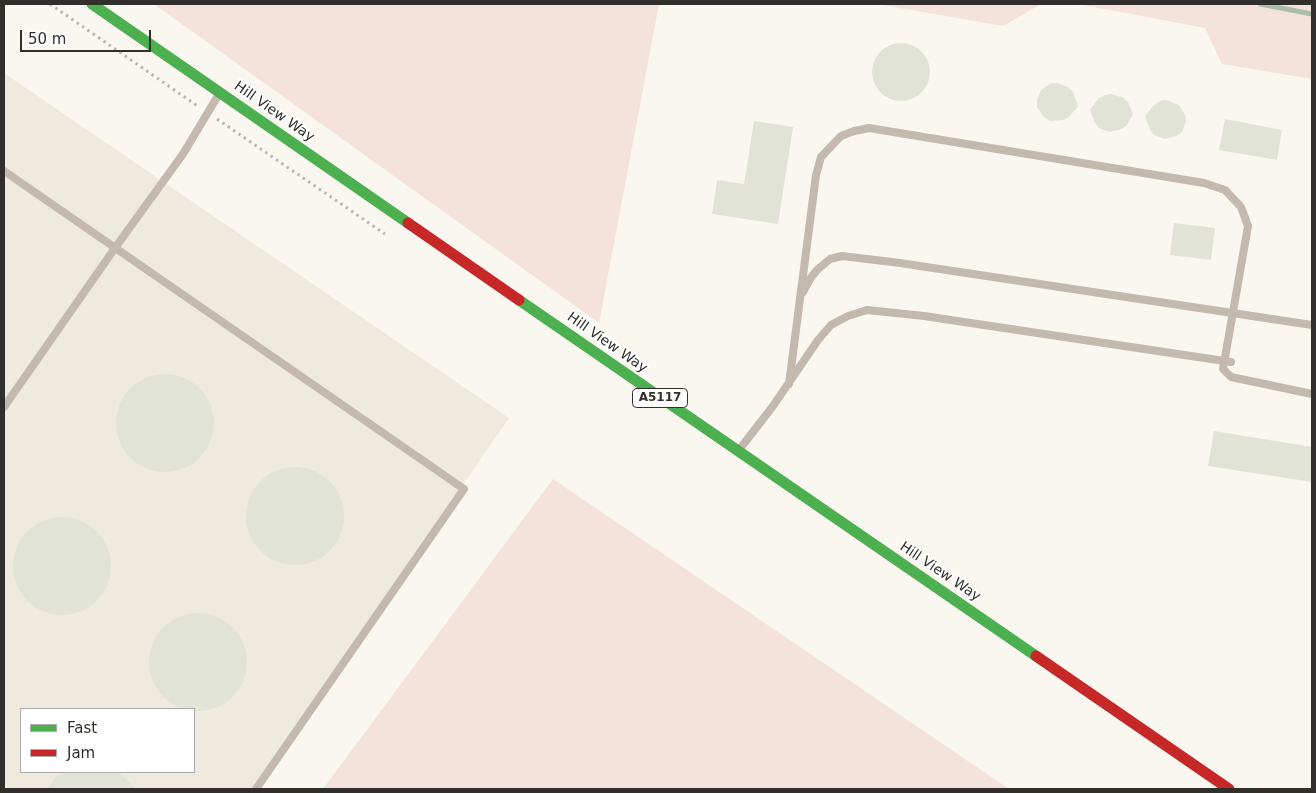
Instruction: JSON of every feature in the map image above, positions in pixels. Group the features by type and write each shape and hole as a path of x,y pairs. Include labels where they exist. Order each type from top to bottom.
{"main road":[{"name":"Hill View Way","path":"92,4 1229,789"}],"lane":[{"path":"4,407 182,154 220,93"},
{"path":"789,384 816,175 821,157 841,136 869,128 1204,183 1225,190 1242,207 1248,226 1233,313 1228,361 1223,369 1231,378 1312,394"},
{"path":"4,171 464,489 256,789"},
{"path":"800,296 817,270 830,259 842,256 1312,325"},
{"path":"737,451 789,384 818,340 831,326 848,316 867,310 934,317 1228,361"}],"shaded area":[{"path":"154,4 659,4 599,323"},
{"path":"877,4 1041,4 1003,26"},
{"path":"1078,4 1312,4 1312,79 1222,64 1205,28"},
{"path":"4,73 509,418 253,789 4,789"},
{"path":"553,479 1009,789 323,789"}],"building":[{"path":"901,43 912,45 925,56 930,72 928,83 917,96 901,101 890,99 877,88 872,72 874,61 885,48"},
{"path":"1051,83 1068,87 1073,92 1078,106 1069,117 1063,120 1050,121 1044,117 1037,107 1041,90"},
{"path":"1111,94 1124,98 1128,102 1133,114 1127,125 1122,129 1110,132 1099,128 1090,110 1099,98"},
{"path":"1166,100 1179,105 1186,121 1182,132 1177,136 1165,139 1154,135 1145,116 1154,105"},
{"path":"1225,119 1282,130 1277,160 1219,150"},
{"path":"754,121 793,127 778,224 712,214 717,180 744,184"},
{"path":"1174,223 1215,228 1211,260 1170,255"},
{"path":"165,374 184,377 200,388 211,404 214,423 211,442 200,458 184,469 165,472 146,469 130,458 119,442 116,423 119,404 130,388 146,377"},
{"path":"1214,431 1312,447 1312,482 1208,466"},
{"path":"295,467 314,470 330,481 341,497 344,516 341,535 330,551 314,562 295,565 276,562 260,551 249,535 246,516 249,497 260,481 276,470"},
{"path":"62,517 81,520 97,531 108,547 111,566 108,585 97,601 81,612 62,615 43,612 27,601 16,585 13,566 16,547 27,531 43,520"},
{"path":"198,613 217,616 233,627 244,643 247,662 244,681 233,697 217,708 198,711 195,711 195,708 179,708 163,697 152,681 149,662 152,643 163,627 179,616"},
{"path":"62,773 120,773 136,789 47,789"}],"waterway":[{"path":"1260,4 1312,14"}],"traffic: fast":[{"path":"92,4 408,223"},
{"path":"519,300 1036,656"}],"traffic: jam":[{"path":"408,223 519,300"},
{"path":"1036,656 1229,789"}]}
